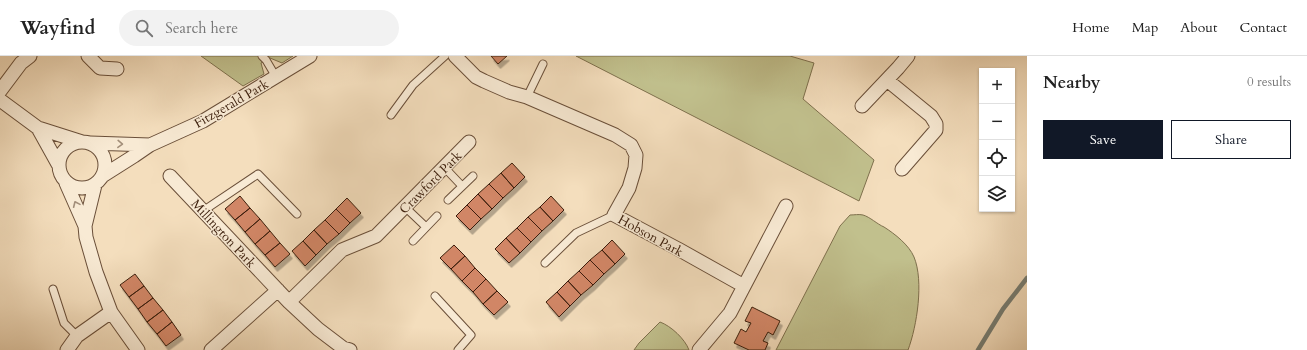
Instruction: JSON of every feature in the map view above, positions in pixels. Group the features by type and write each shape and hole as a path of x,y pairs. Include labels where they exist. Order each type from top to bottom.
{"street":[{"path":"0,91 21,63 30,56"},
{"path":"88,56 100,68 116,69"},
{"name":"Fitzgerald Park","path":"104,175 150,145 203,121 310,56"},
{"name":"Hobson Park","path":"455,56 476,77 615,135 631,146 636,155 635,168 629,188 614,215 744,286"},
{"path":"862,106 908,56"},
{"path":"887,80 931,116 936,124 936,130 902,169"},
{"path":"0,100 38,128 86,142 97,147 102,153 106,168 104,175 95,185 80,189 66,183"},
{"path":"38,128 58,164 62,178 66,183 85,226"},
{"path":"58,164 63,151 68,146 75,143 86,142"},
{"name":"Fitzgerald Park","path":"86,142 150,145"},
{"name":"Crawford Park","path":"289,302 342,250 376,236 469,142"},
{"name":"Millington Park","path":"170,176 289,302 318,329 343,348 350,350"},
{"path":"95,185 85,226 86,238 94,265 112,312 138,350"},
{"path":"699,350 730,313 786,206"},
{"path":"211,350 278,290"},
{"path":"67,350 76,336 112,312"}],"lane":[{"path":"262,56 276,77"},
{"path":"391,115 413,85 445,56"},
{"path":"526,97 543,64"},
{"path":"444,167 462,186"},
{"path":"203,211 258,174 297,214"},
{"path":"448,200 472,176"},
{"path":"405,206 426,227"},
{"path":"546,263 576,233 614,215"},
{"path":"412,240 437,216"},
{"path":"53,289 64,323 76,336"},
{"path":"435,296 471,335 458,350"}],"shaded area":[{"path":"201,56 293,56 282,63 270,58 261,63 264,74 243,86"},
{"path":"576,56 790,56 814,63 803,99 874,160 859,201"},
{"path":"850,215 863,215 884,227 905,244 914,257 919,278 919,291 914,329 908,350 776,350 840,226"},
{"path":"660,322 677,333 689,350 634,350"}],"building":[{"path":"491,56 507,56 498,64"},
{"path":"512,163 525,177 514,188 501,173"},
{"path":"501,173 514,188 503,198 489,184"},
{"path":"489,184 503,198 492,209 478,194"},
{"path":"478,194 492,209 481,219 467,205"},
{"path":"240,196 250,208 235,220 225,209"},
{"path":"551,196 564,210 553,221 540,207"},
{"path":"347,198 361,213 350,223 336,209"},
{"path":"467,205 481,219 470,230 456,216"},
{"path":"540,207 553,221 542,231 528,217"},
{"path":"250,208 260,219 245,232 235,220"},
{"path":"336,209 350,223 339,234 325,220"},
{"path":"528,217 542,231 531,242 517,228"},
{"path":"260,219 270,231 255,244 245,232"},
{"path":"325,220 339,234 327,244 314,230"},
{"path":"517,228 531,242 520,253 506,238"},
{"path":"314,230 327,244 316,255 303,241"},
{"path":"270,231 280,243 265,255 255,244"},
{"path":"506,238 520,253 509,263 495,249"},
{"path":"612,240 625,254 615,264 602,250"},
{"path":"303,241 316,255 305,266 292,251"},
{"path":"280,243 290,254 275,267 265,255"},
{"path":"454,245 465,256 451,269 440,258"},
{"path":"602,250 615,264 604,274 590,260"},
{"path":"465,256 475,268 462,281 451,269"},
{"path":"590,260 604,274 593,285 579,271"},
{"path":"475,268 486,279 473,292 462,281"},
{"path":"579,271 593,285 581,295 568,281"},
{"path":"135,274 144,286 129,297 120,285"},
{"path":"486,279 497,291 483,304 473,292"},
{"path":"568,281 581,295 570,306 557,292"},
{"path":"144,286 153,298 138,309 129,297"},
{"path":"497,291 508,302 494,315 483,304"},
{"path":"557,292 570,306 559,317 546,302"},
{"path":"153,298 163,310 147,322 138,309"},
{"path":"752,307 780,321 773,335 768,332 763,341 768,343 765,350 749,350 734,343 741,329 746,332 751,323 745,321"},
{"path":"163,310 172,322 157,334 147,322"},
{"path":"172,322 181,335 166,346 157,334"}],"waterway":[{"path":"978,350 1003,309 1027,278"}]}
